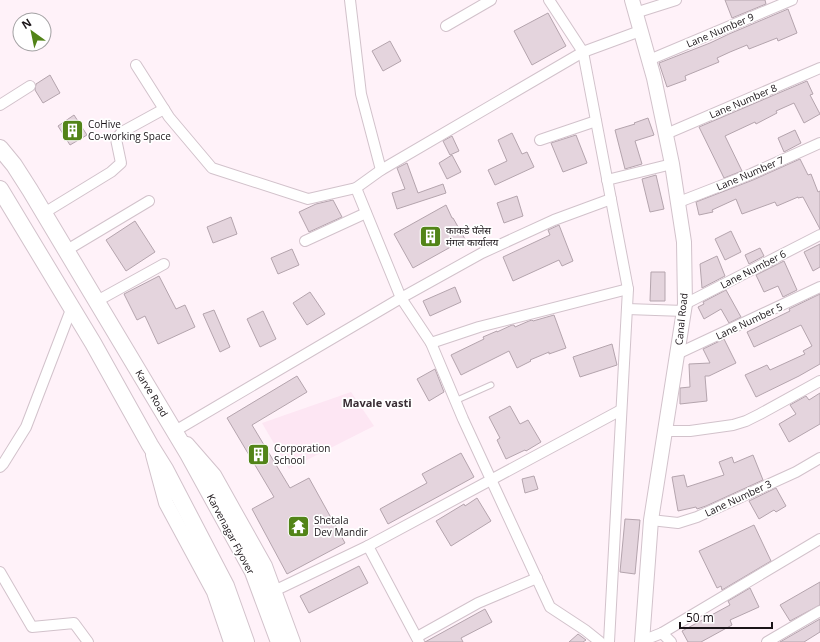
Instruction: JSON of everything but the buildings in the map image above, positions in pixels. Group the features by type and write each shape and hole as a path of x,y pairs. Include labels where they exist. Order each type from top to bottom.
{"main road":[{"name":"Karve Road","path":"0,148 14,165 44,213 175,431"},
{"path":"0,189 72,307 165,469 226,586 246,642"},
{"name":"Karvenagar Flyover","path":"175,431 253,572 279,642"}],"street":[{"path":"350,0 361,94 381,170"},
{"path":"446,26 491,0"},
{"path":"549,0 583,52 628,289 608,642"},
{"path":"633,6 676,0"},
{"name":"Lane Number 9","path":"649,60 792,0"},
{"name":"Canal Road","path":"633,6 649,60 666,134 679,202 684,242 684,308 651,520 641,642"},
{"path":"136,65 169,117 212,168 308,199 356,188 381,170 583,52 640,31"},
{"name":"Lane Number 8","path":"666,134 820,68"},
{"path":"0,105 30,86"},
{"path":"44,213 112,172 121,162 116,139 122,132 164,109"},
{"path":"540,140 596,121"},
{"name":"Lane Number 7","path":"679,202 751,174 820,143"},
{"path":"607,180 672,164"},
{"path":"356,188 400,298 431,343 455,401 550,607 585,630 600,642"},
{"path":"175,431 400,298 482,253 554,220 611,199"},
{"path":"66,250 150,201"},
{"path":"305,241 366,213"},
{"name":"Lane Number 6","path":"684,308 820,235"},
{"path":"97,301 164,264"},
{"name":"Lane Number 5","path":"678,354 820,287"},
{"path":"431,343 479,327 628,289"},
{"path":"0,467 26,427 72,307"},
{"path":"627,309 684,308"},
{"path":"664,431 690,431 733,425 746,421 820,381"},
{"path":"274,591 368,546 621,410"},
{"name":"Karve Road","path":"175,431 214,475 265,566 293,642"},
{"path":"150,445 166,503 214,592 230,642"},
{"name":"Lane Number 3","path":"651,520 678,523 697,517 796,472 820,458"},
{"path":"641,642 662,633 820,539"},
{"path":"368,546 418,640 478,603 537,578"},
{"path":"0,572 32,627 74,623 88,642"},
{"path":"767,642 820,611"},
{"path":"662,633 671,642"}],"lane":[{"path":"455,401 491,385"}],"shaded area":[{"path":"351,392 374,426 289,469 262,423"}],"place":[{"name":"CoHive Co-working Space","path":"72,130"},
{"name":"काकडे पॅलेस मंगल कार्यालय","path":"430,236"},
{"name":"Corporation School","path":"259,454"},
{"name":"Shetala Dev Mandir","path":"298,526"}],"district":[{"name":"Mavale vasti","path":"377,402"}]}
